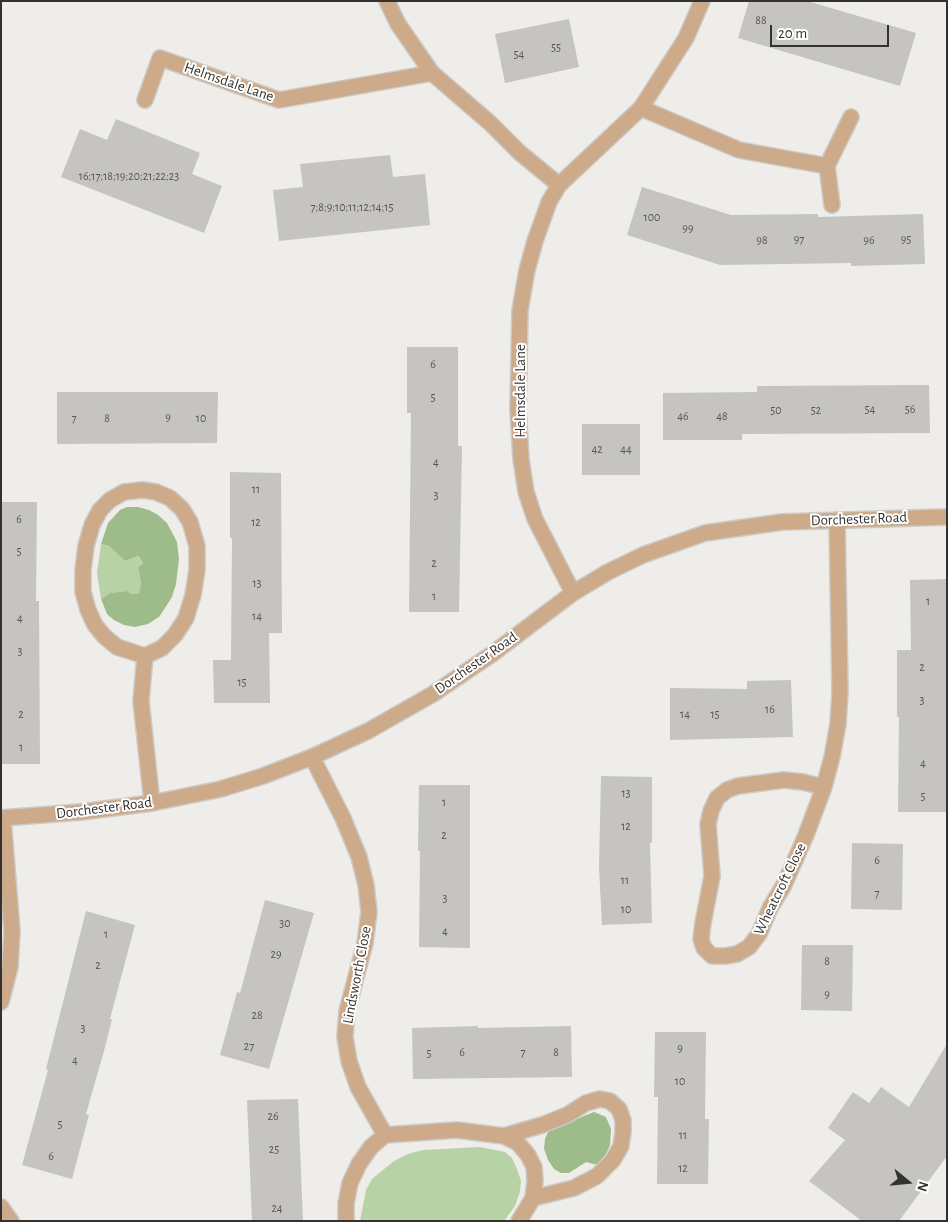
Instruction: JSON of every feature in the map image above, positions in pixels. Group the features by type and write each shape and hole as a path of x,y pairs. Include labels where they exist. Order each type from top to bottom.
{"street":[{"path":"386,1 398,24 432,73 483,117 519,152 559,185"},
{"name":"Helmsdale Lane","path":"573,593 535,519 526,492 520,459 518,409 520,310 527,270 546,210 559,185 641,108 686,38 702,1"},
{"name":"Helmsdale Lane","path":"145,100 160,58 280,100 432,73"},
{"path":"641,108 739,150 827,166"},
{"path":"832,205 827,166 851,117"},
{"path":"142,490 156,492 170,498 182,509 190,522 197,546 197,570 193,595 186,618 175,635 162,648 145,656 117,647 95,625 86,601 83,570 86,546 92,525 100,510 110,500 124,492 142,490"},
{"name":"Dorchester Road","path":"2,818 81,812 152,803 221,789 263,776 312,757 368,731 433,694 492,654 573,593 608,572 643,555 705,533 782,522 947,517"},
{"name":"Wheatcroft Close","path":"824,787 784,780 738,786 727,790 717,798 708,824 712,876 701,939 704,948 712,956 737,954 749,947 759,934 770,908 784,885 824,787 838,724 840,692 838,520"},
{"path":"145,656 141,701 152,803"},
{"name":"Lindsworth Close","path":"312,757 343,818 359,857 366,885 369,912 365,943 347,1011 345,1037 349,1061 358,1087 385,1135"},
{"path":"1,1002 10,967 12,930 2,818"},
{"path":"504,1136 542,1125 567,1115 586,1103 600,1099 610,1101 619,1109 623,1120 623,1132 621,1146 613,1160 597,1176 574,1188 533,1198"},
{"path":"346,1221 346,1203 350,1183 370,1146 385,1135 457,1130 504,1136 518,1143 528,1154 534,1168 533,1198 519,1221"},
{"path":"1,1207 11,1221"}],"green space":[{"path":"127,507 149,510 167,523 177,542 179,559 176,584 172,597 165,608 159,617 148,624 135,627 124,625 114,620 107,614 101,599 110,593 127,591 131,594 139,594 141,583 138,568 143,563 138,556 125,561 109,546 101,544 108,523 120,510"},
{"path":"101,544 109,546 125,561 137,556 143,563 138,569 141,583 139,595 130,594 127,591 110,593 101,599 97,573"},
{"path":"594,1112 606,1117 611,1129 610,1145 606,1154 597,1165 586,1162 569,1173 561,1173 554,1169 544,1149 545,1139 549,1130"},
{"path":"480,1147 505,1152 512,1158 521,1181 520,1192 515,1206 504,1221 360,1221 366,1190 372,1179 394,1161 408,1154 423,1150"}],"building":[{"path":"749,1 807,1 916,33 900,86 738,38"},
{"path":"569,19 579,67 505,83 495,34"},
{"path":"116,119 200,153 192,174 222,186 204,233 61,177 80,129 107,140"},
{"path":"390,155 393,177 425,174 430,225 279,241 273,190 303,187 300,164"},
{"path":"642,187 731,215 818,214 818,217 923,214 925,264 851,266 851,263 720,265 627,235"},
{"path":"407,347 458,347 458,446 462,446 459,612 409,612 411,413 407,413"},
{"path":"929,385 930,433 742,434 742,440 663,440 663,393 757,392 757,386"},
{"path":"57,392 218,392 217,443 57,444"},
{"path":"582,424 640,424 640,475 582,475"},
{"path":"230,472 281,473 282,633 269,633 270,703 214,703 213,660 231,660 232,538 230,538"},
{"path":"1,502 37,502 36,601 39,601 40,764 1,764"},
{"path":"947,579 947,812 898,812 899,717 897,717 897,650 911,650 910,580"},
{"path":"791,680 793,737 670,740 670,688 747,689 747,681"},
{"path":"601,776 652,777 652,843 650,843 652,923 602,925 599,867"},
{"path":"419,785 470,785 470,948 419,947"},
{"path":"852,843 903,844 902,910 851,909"},
{"path":"265,900 314,913 269,1069 220,1055 237,992 240,993"},
{"path":"86,911 135,925 110,1019 112,1019 104,1051 86,1114 89,1115 72,1179 22,1165 48,1070 46,1069"},
{"path":"802,945 853,945 852,1011 801,1010"},
{"path":"478,1026 478,1028 571,1026 572,1077 413,1079 412,1028"},
{"path":"655,1032 706,1032 705,1119 709,1119 708,1184 657,1184 658,1097 654,1097"},
{"path":"947,1044 947,1156 899,1221 862,1221 809,1181 845,1140 828,1128 853,1092 869,1103 881,1087 909,1107"},
{"path":"298,1099 303,1221 252,1221 247,1100"}]}
